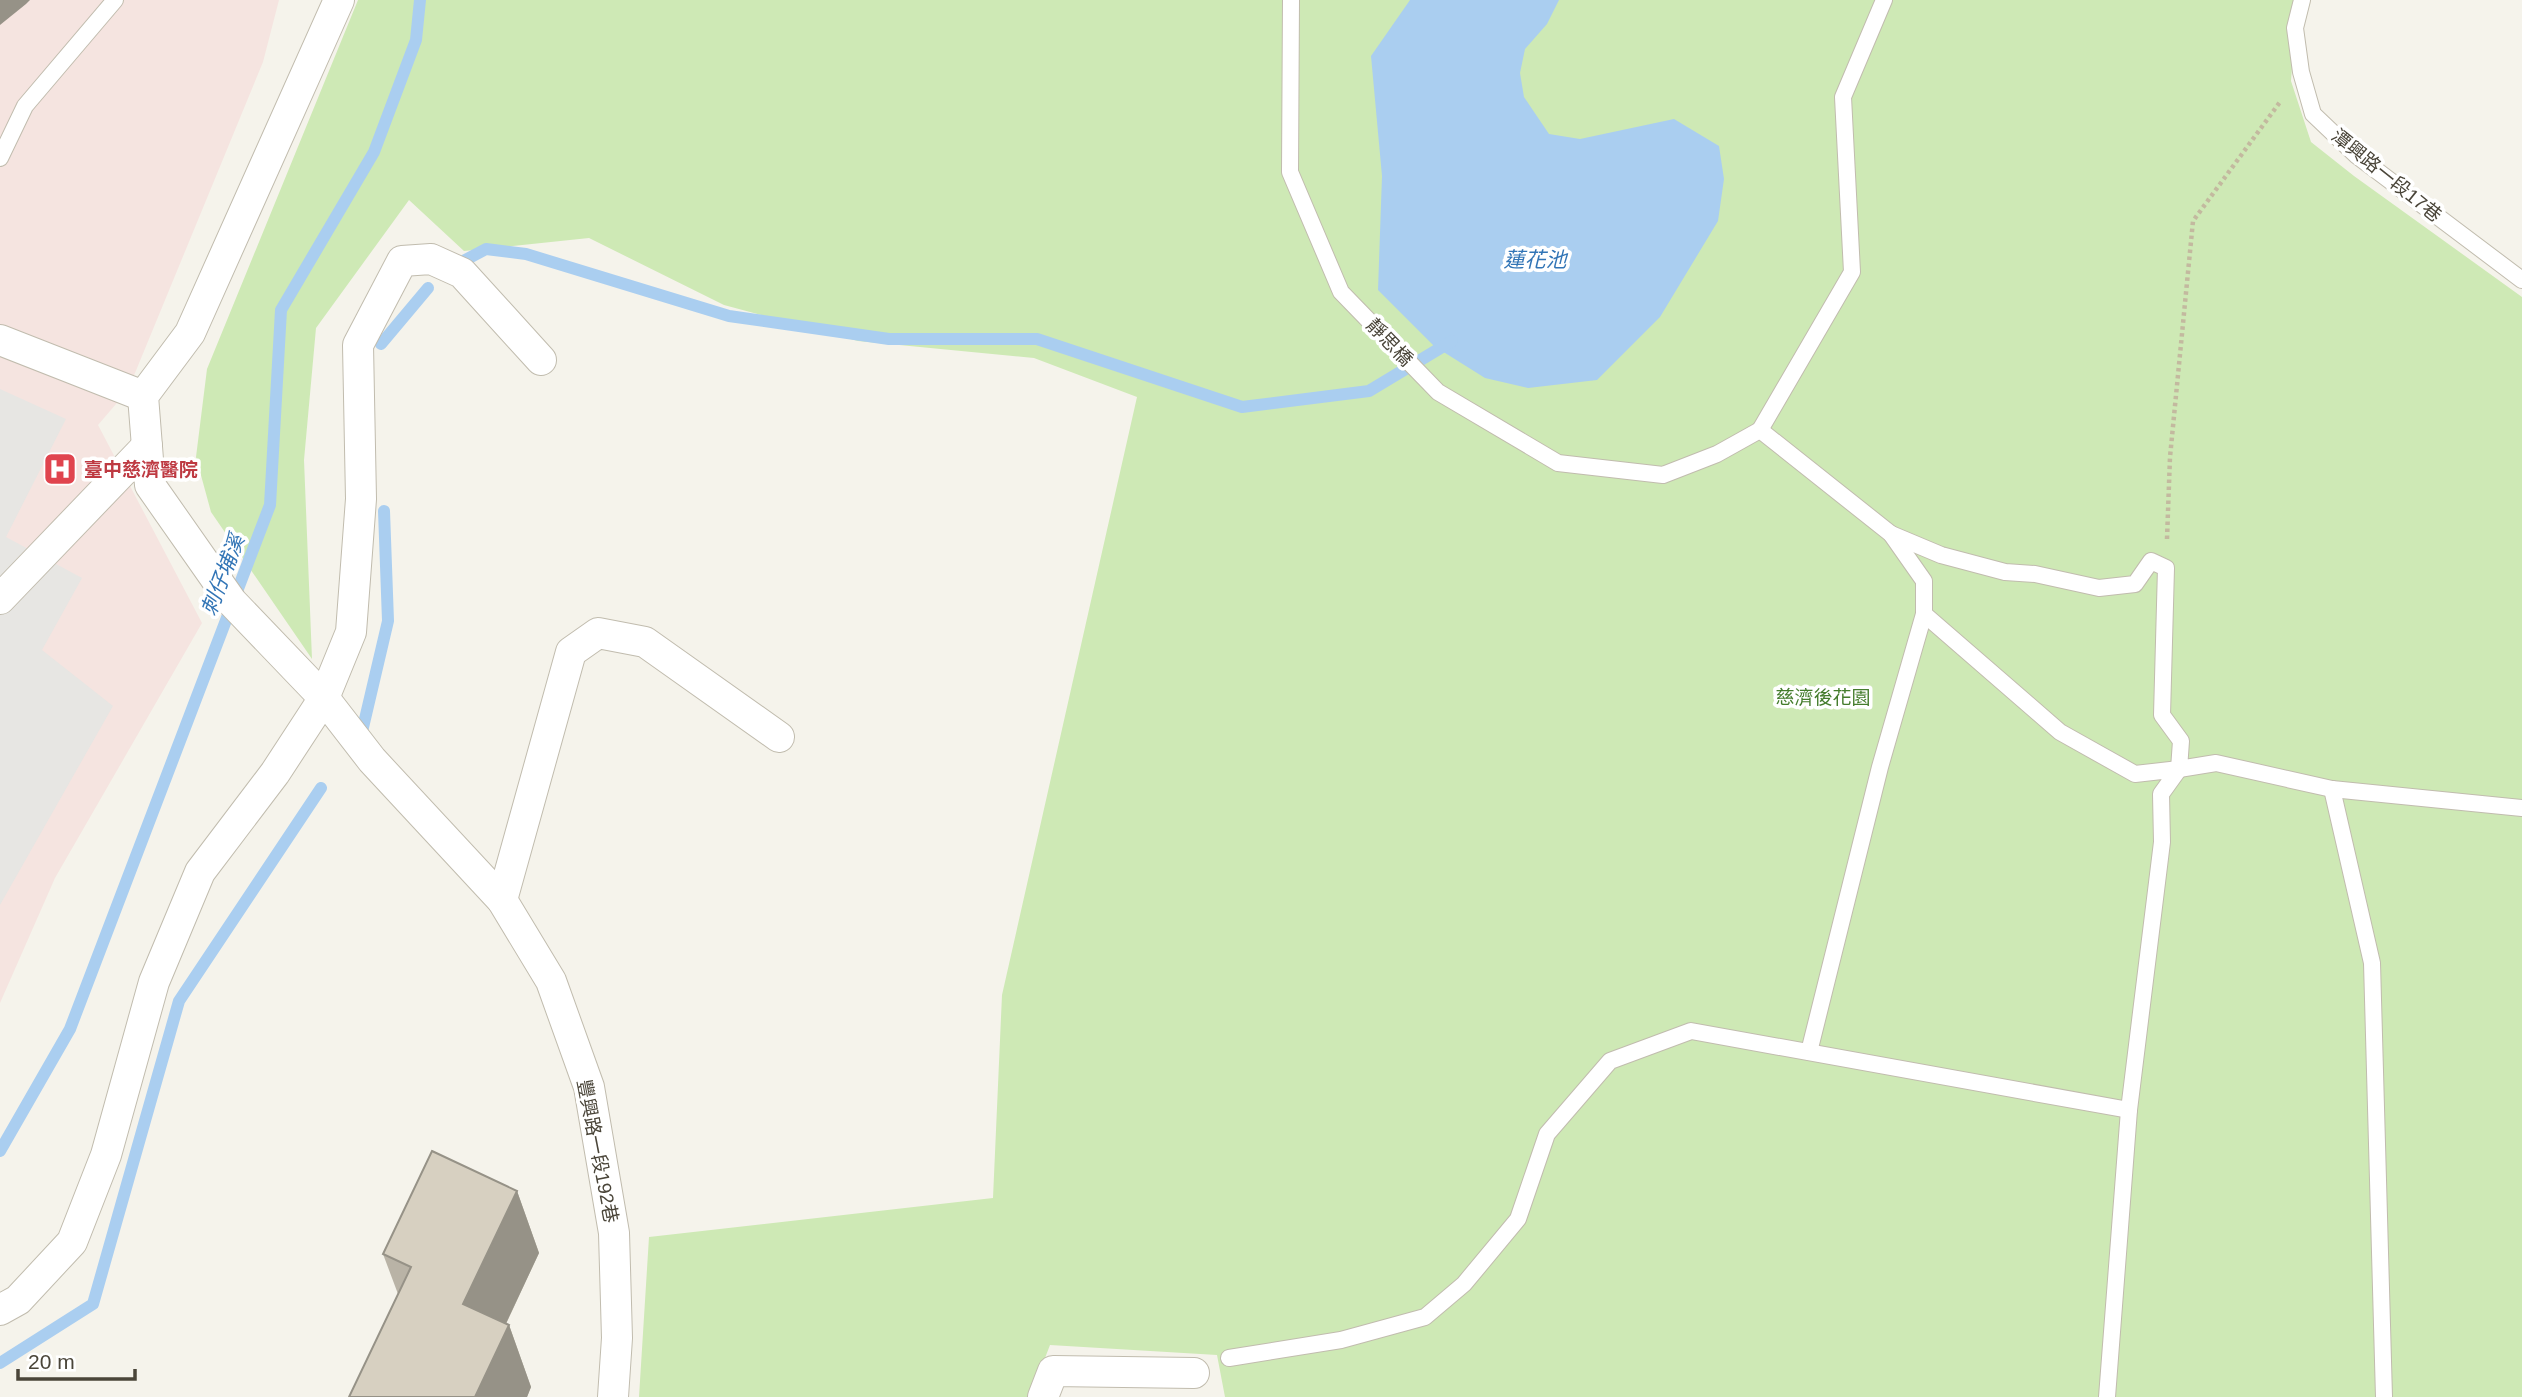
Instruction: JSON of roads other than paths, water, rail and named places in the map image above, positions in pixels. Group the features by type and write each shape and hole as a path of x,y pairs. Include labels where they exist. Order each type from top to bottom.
{"street":[{"path":"0,340 143,396 190,333 339,0"},
{"path":"0,1310 18,1300 72,1242 106,1154 154,982 200,872 275,773 324,698 351,632 362,499 358,345 402,261 431,259 462,273 541,360"},
{"name":"豐興路一段192巷","path":"143,396 150,485 232,602 324,698 372,760 502,900 551,981 589,1087 614,1233 617,1338 613,1397"},
{"path":"0,599 148,446"},
{"path":"502,900 571,652 598,633 645,642 779,737"},
{"path":"1043,1397 1053,1371 1194,1373"}],"lane":[{"path":"0,158 25,106 115,0"},
{"name":"靜思橋","path":"1291,0 1290,172 1341,292 1438,392 1558,463 1663,475 1717,454 1760,430"},
{"path":"1884,0 1843,97 1852,272 1760,430 1891,534 1941,555 1993,569 2035,574 2099,588 2134,584 2151,561 2166,568 2162,715 2180,741 2179,769 2161,794 2162,842 2154,928 2129,1110 2107,1397"},
{"name":"潭興路一段17巷","path":"2302,0 2295,28 2301,72 2313,114 2356,155 2522,279"},
{"path":"1809,1052 1880,767 1924,614 1924,581 1891,534"},
{"path":"1924,614 2060,732 2134,774 2216,763 2332,789 2522,808"},
{"path":"2332,789 2372,963 2384,1397"},
{"path":"1229,1359 1341,1340 1425,1317 1464,1284 1518,1219 1547,1134 1610,1061 1691,1031 2129,1110"}],"water":[{"name":"蓮花池","path":"1410,0 1559,0 1547,24 1525,49 1520,73 1524,97 1549,134 1580,139 1674,119 1719,146 1724,179 1718,221 1660,317 1597,380 1528,388 1485,378 1434,346 1378,290 1382,176 1371,56"}],"waterway":[{"name":"刺仔埔溪","path":"0,1151 70,1029 270,505 281,310 374,152 416,40 420,0"},
{"path":"454,266 486,249 526,254 729,316 889,339 1037,339 1242,407 1369,391 1452,341"},
{"path":"381,344 428,288"},
{"path":"361,736 388,621 384,511"},
{"path":"0,1363 93,1304 179,1001 321,788"}],"place":[{"name":"臺中慈濟醫院","path":"60,469"}],"park label":[{"name":"慈濟後花園","path":"1823,697"}]}
